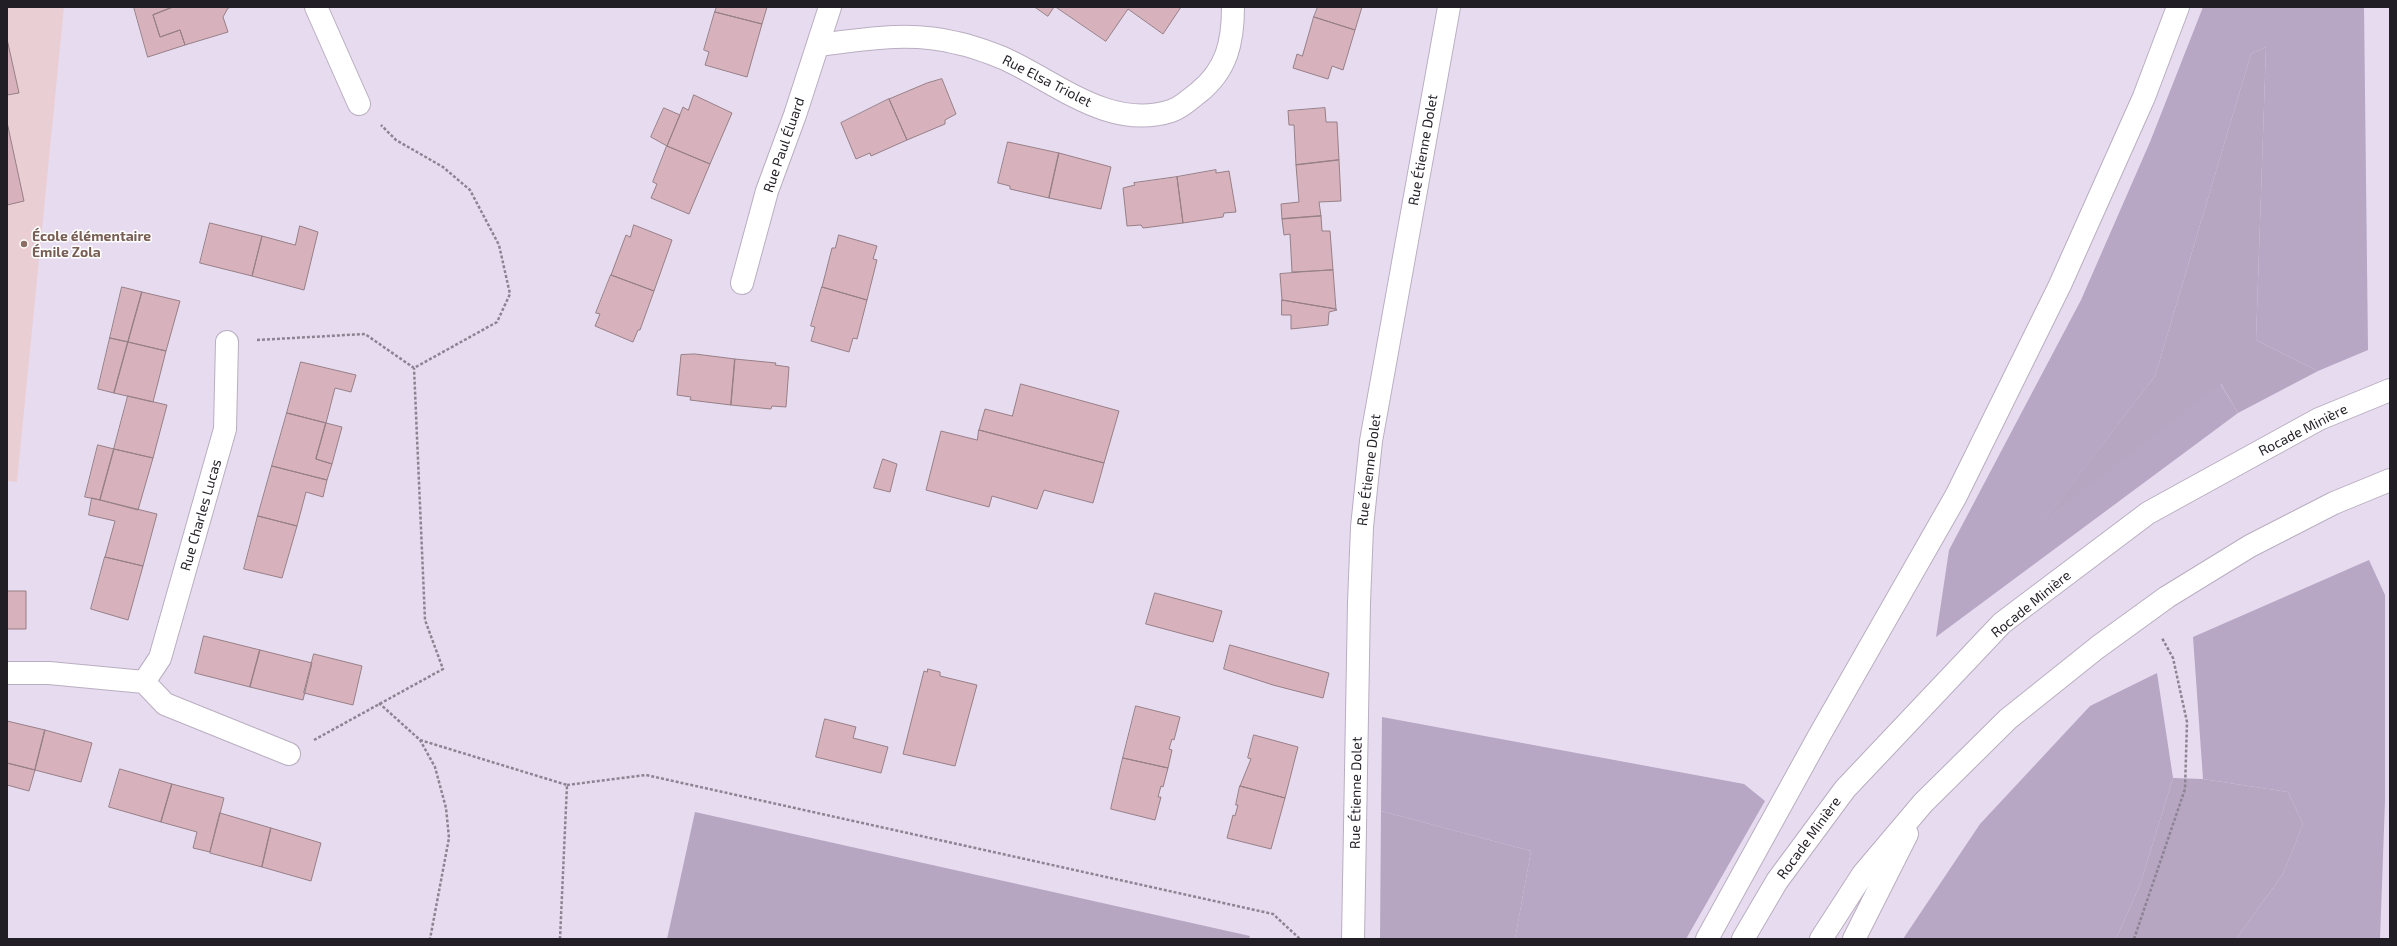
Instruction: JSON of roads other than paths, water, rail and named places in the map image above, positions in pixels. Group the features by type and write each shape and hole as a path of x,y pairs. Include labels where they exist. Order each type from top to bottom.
{"main road":[{"path":"316,7 359,104"},
{"name":"Rue Paul Éluard","path":"742,283 767,191 819,45 830,7"},
{"name":"Rue Elsa Triolet","path":"819,45 882,37 928,36 958,43 1003,58 1080,101 1119,113 1144,115 1171,111 1187,102 1212,81 1226,59 1233,31 1233,7"},
{"name":"Rue Étienne Dolet","path":"1353,939 1359,603 1362,527 1370,449 1448,7"},
{"path":"1707,939 1819,736 1956,496 2063,278 2144,97 2178,7"},
{"name":"Rue Charles Lucas","path":"144,682 160,658 225,429 227,342"},
{"name":"Rocade Minière","path":"1743,939 1777,881 1845,789 2002,623 2148,513 2319,419 2390,390"},
{"path":"1821,939 1862,874 1923,803 2008,719 2098,647 2167,596 2250,546 2334,502 2390,480"},
{"path":"7,673 49,673 144,682 165,704 290,754"},
{"path":"1854,939 1923,803"}],"place":[{"name":"École élémentaire Émile Zola","path":"24,244"}]}
